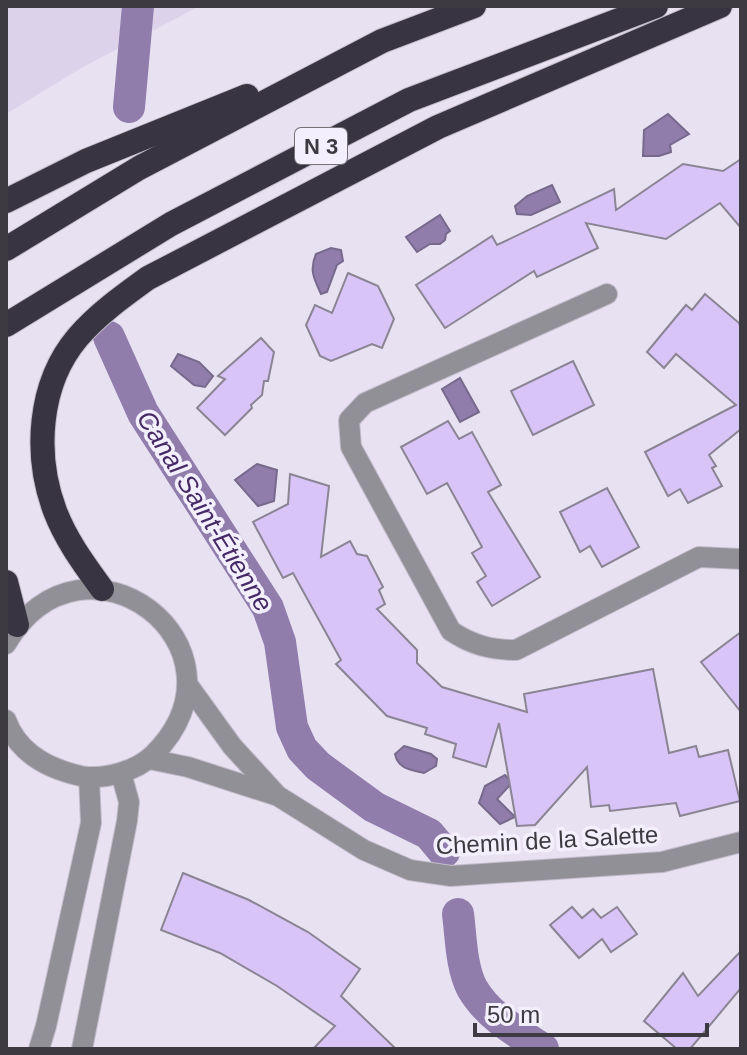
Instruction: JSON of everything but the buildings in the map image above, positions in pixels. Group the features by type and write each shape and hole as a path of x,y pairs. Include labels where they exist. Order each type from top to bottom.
{"highway":[{"path":"6,201 86,161 474,6"},
{"name":"N 3","path":"6,325 171,224 409,100 656,6"},
{"path":"102,589 76,552 56,512 45,478 43,444 45,404 57,373 76,339 106,309 148,278 438,127 720,6"},
{"path":"6,249 139,168 382,41"},
{"path":"6,582 12,634"}],"street":[{"path":"607,294 365,403 349,420 351,447 451,631 467,641 494,650 516,650 699,557 741,559"},
{"path":"6,747 31,755 58,771 89,777 121,773 149,759 169,739 182,714 188,685 184,658 172,632 154,610 130,596 102,589 70,591 41,603 12,634"},
{"name":"Chemin de la Salette","path":"188,685 232,746 278,796"},
{"path":"6,720 10,731 31,755"},
{"name":"Chemin de la Salette","path":"149,759 188,767 278,796 364,850 410,870 451,876 662,862 741,842"},
{"path":"82,1049 127,821 129,802 121,773"},
{"path":"39,1049 91,823 89,777"}],"shaded area":[{"path":"6,6 200,6 83,67 6,114"},
{"path":"668,114 689,134 670,145 671,152 643,156 644,130"},
{"path":"552,185 560,202 531,215 517,214 515,206 527,196"},
{"path":"440,215 450,231 445,240 417,252 406,237"},
{"path":"331,248 341,250 343,261 337,265 327,292 321,294 313,274 314,260 316,254"},
{"path":"178,354 199,362 213,376 205,387 194,385 171,366"},
{"path":"460,378 479,412 460,422 442,389"},
{"path":"257,464 277,470 274,501 258,506 235,480"},
{"path":"404,746 431,754 437,759 436,766 424,773 402,766 395,754"},
{"path":"505,775 512,783 497,799 515,817 500,824 479,803 485,786"}],"waterway":[{"name":"Canal Saint-Étienne","path":"129,107 138,6"},
{"name":"Canal Saint-Étienne","path":"109,337 143,413 268,608 280,642 292,727 302,749 318,766 374,807 429,834 444,852"},
{"name":"Canal Saint-Étienne","path":"458,914 464,961 472,988 495,1015 543,1049"}]}
